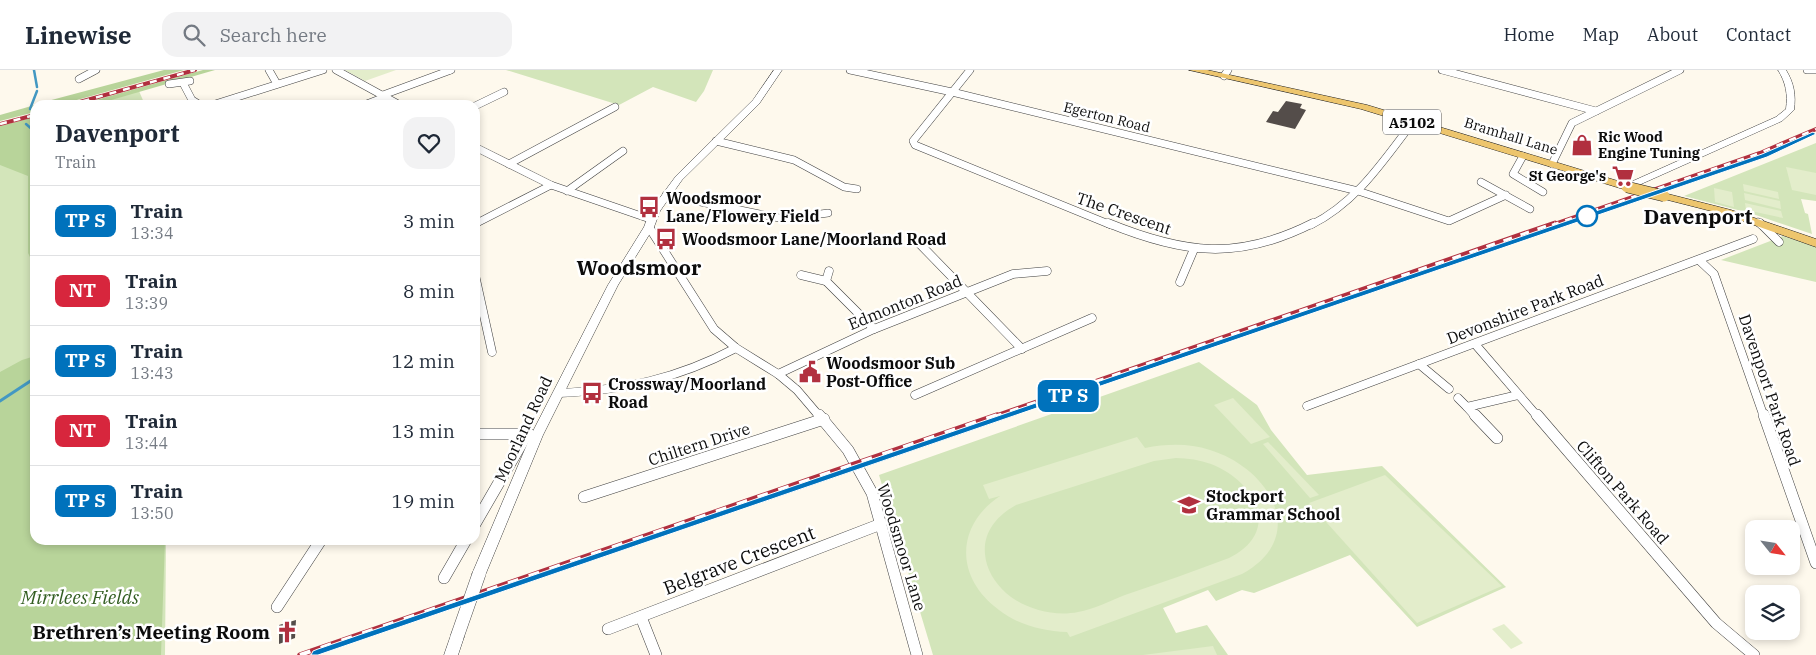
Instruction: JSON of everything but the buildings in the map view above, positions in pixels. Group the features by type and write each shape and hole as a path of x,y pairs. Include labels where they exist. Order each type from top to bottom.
{"main road":[{"name":"Bramhall Lane","path":"1194,70 1226,73 1363,107 1627,187 1668,196 1758,222 1816,242"}],"street":[{"path":"78,80 96,70"},
{"path":"269,70 277,84"},
{"path":"227,100 323,70"},
{"path":"336,70 391,100"},
{"path":"375,100 451,70"},
{"path":"480,150 551,186 567,190 649,223 666,195 716,141 756,102 778,70"},
{"name":"Egerton Road","path":"850,70 952,92 1356,193"},
{"name":"The Crescent","path":"970,70 913,141 915,145 1132,233 1194,249 1276,241 1314,224 1356,193 1413,122"},
{"path":"1442,70 1481,77 1596,111"},
{"path":"1552,164 1569,127 1596,111 1680,70"},
{"path":"1627,187 1778,119 1790,110 1792,90 1782,70"},
{"path":"1807,70 1816,70"},
{"path":"169,84 190,80"},
{"path":"182,83 194,100"},
{"path":"480,104 504,92"},
{"path":"508,164 615,107"},
{"path":"716,141 794,160 844,187 857,189"},
{"path":"567,190 623,152"},
{"path":"1523,156 1513,174 1543,192"},
{"path":"1652,176 1650,181 1652,186 1668,196"},
{"path":"1481,182 1530,209"},
{"path":"480,222 551,186"},
{"path":"1356,193 1449,222 1506,195"},
{"path":"1356,193 1428,220"},
{"path":"666,195 784,219 828,213"},
{"path":"1758,222 1779,242"},
{"name":"Woodsmoor Lane","path":"649,223 714,329 736,348 778,374 797,390 824,419 857,464 872,493 917,655"},
{"name":"Moorland Road","path":"451,655 532,434 558,393 613,285 649,223"},
{"path":"912,236 1022,349"},
{"name":"Devonshire Park Road","path":"1307,406 1753,239"},
{"path":"1180,282 1194,249"},
{"name":"Davenport Park Road","path":"1699,260 1714,274 1816,563"},
{"path":"826,281 828,271"},
{"name":"Edmonton Road","path":"778,374 874,330 1013,274 1047,271"},
{"path":"800,275 826,281 874,330"},
{"path":"480,298 492,352"},
{"path":"915,395 1092,318"},
{"name":"Clifton Park Road","path":"1475,344 1716,623 1754,655"},
{"path":"558,393 602,392 639,386 706,364 736,348"},
{"path":"1420,364 1449,389"},
{"path":"1467,407 1518,395"},
{"path":"1458,398 1497,438"},
{"name":"Chiltern Drive","path":"584,497 824,419"},
{"path":"480,434 532,434"},
{"path":"480,516 532,434"},
{"name":"Belgrave Crescent","path":"608,628 881,524"},
{"path":"277,607 318,545"},
{"path":"444,578 463,545"},
{"path":"641,617 656,655"}],"green space":[{"path":"164,70 184,70 77,100 52,100"},
{"path":"203,70 215,70 111,100 96,100"},
{"path":"345,70 396,70 365,81"},
{"path":"506,70 713,70 704,91 696,102 653,87 619,105"},
{"path":"139,91 143,100 108,100"},
{"path":"30,106 30,113 0,121 0,115"},
{"path":"30,118 30,257 28,253 28,176 0,165 0,126"},
{"name":"Mirrlees Fields","path":"30,119 30,545 166,545 165,655 0,655 0,128"},
{"path":"1816,143 1816,201 1801,199 1805,213 1808,214 1812,234 1753,214 1684,196"},
{"path":"1786,167 1816,173 1816,195 1792,190"},
{"path":"1743,184 1778,192 1779,199 1744,191"},
{"path":"1714,188 1732,192 1734,207 1715,202"},
{"path":"1744,193 1780,201 1781,209 1745,200"},
{"path":"1745,203 1781,211 1783,218 1746,210"},
{"path":"1783,236 1816,247 1816,282 1721,260"},
{"name":"Mirrlees Fields","path":"30,358 30,545 165,545 161,655 0,655 0,372"},
{"name":"Stockport Grammar School","path":"1199,362 1257,405 1271,430 1307,475 1382,466 1506,587 1417,627 1350,555 1254,593 1242,590 1216,601 1208,590 1163,608 1176,633 1207,625 1228,655 933,655 879,475"},
{"path":"1233,398 1270,437 1251,444 1214,405"},
{"path":"1137,437 1145,448 1169,445 1194,446 1210,450 1231,459 1250,472 1264,487 1274,504 1278,523 1274,541 1263,558 1242,574 1070,637 1067,632 1031,626 1014,620 999,610 974,583 968,568 966,552 968,537 975,522 985,508 1000,496 989,499 983,485","holes":["1176,458 1194,459 1211,464 1227,472 1240,482 1250,494 1257,507 1259,521 1255,534 1246,547 1229,558 1084,611 1059,613 1030,607 1013,599 998,585 989,570 986,560 986,538 993,525 1009,509 1016,505 1154,461"]},
{"path":"1268,442 1319,495 1310,498 1263,444"},
{"path":"1385,475 1502,586 1417,623 1309,503"},
{"path":"1504,624 1523,643 1511,649 1492,629"},
{"path":"1213,646 1217,655 1143,655"}],"waterway":[{"path":"34,70 37,87"},
{"path":"34,100 37,91"},
{"path":"26,124 30,128"},
{"path":"0,401 30,381"}],"railway":[{"path":"87,100 195,70"},
{"path":"0,124 30,116"},
{"path":"1552,225 1760,153 1816,129"},
{"path":"993,417 1555,223"},
{"path":"300,655 997,415"}],"train":[{"path":"318,655 1765,155 1816,134"}],"place":[{"name":"Ric Wood Engine Tuning","path":"1582,145"},
{"name":"St George's","path":"1623,176"},
{"name":"Woodsmoor Lane/Flowery Field","path":"649,207"},
{"name":"Woodsmoor Lane/Moorland Road","path":"666,239"},
{"name":"Woodsmoor Sub Post-Office","path":"810,372"},
{"name":"Crossway/Moorland Road","path":"592,393"},
{"name":"Stockport Grammar School","path":"1189,505"},
{"name":"Brethren’s Meeting Room","path":"287,632"}],"district":[{"name":"Davenport","path":"1698,216"},
{"name":"Woodsmoor","path":"639,267"}]}
